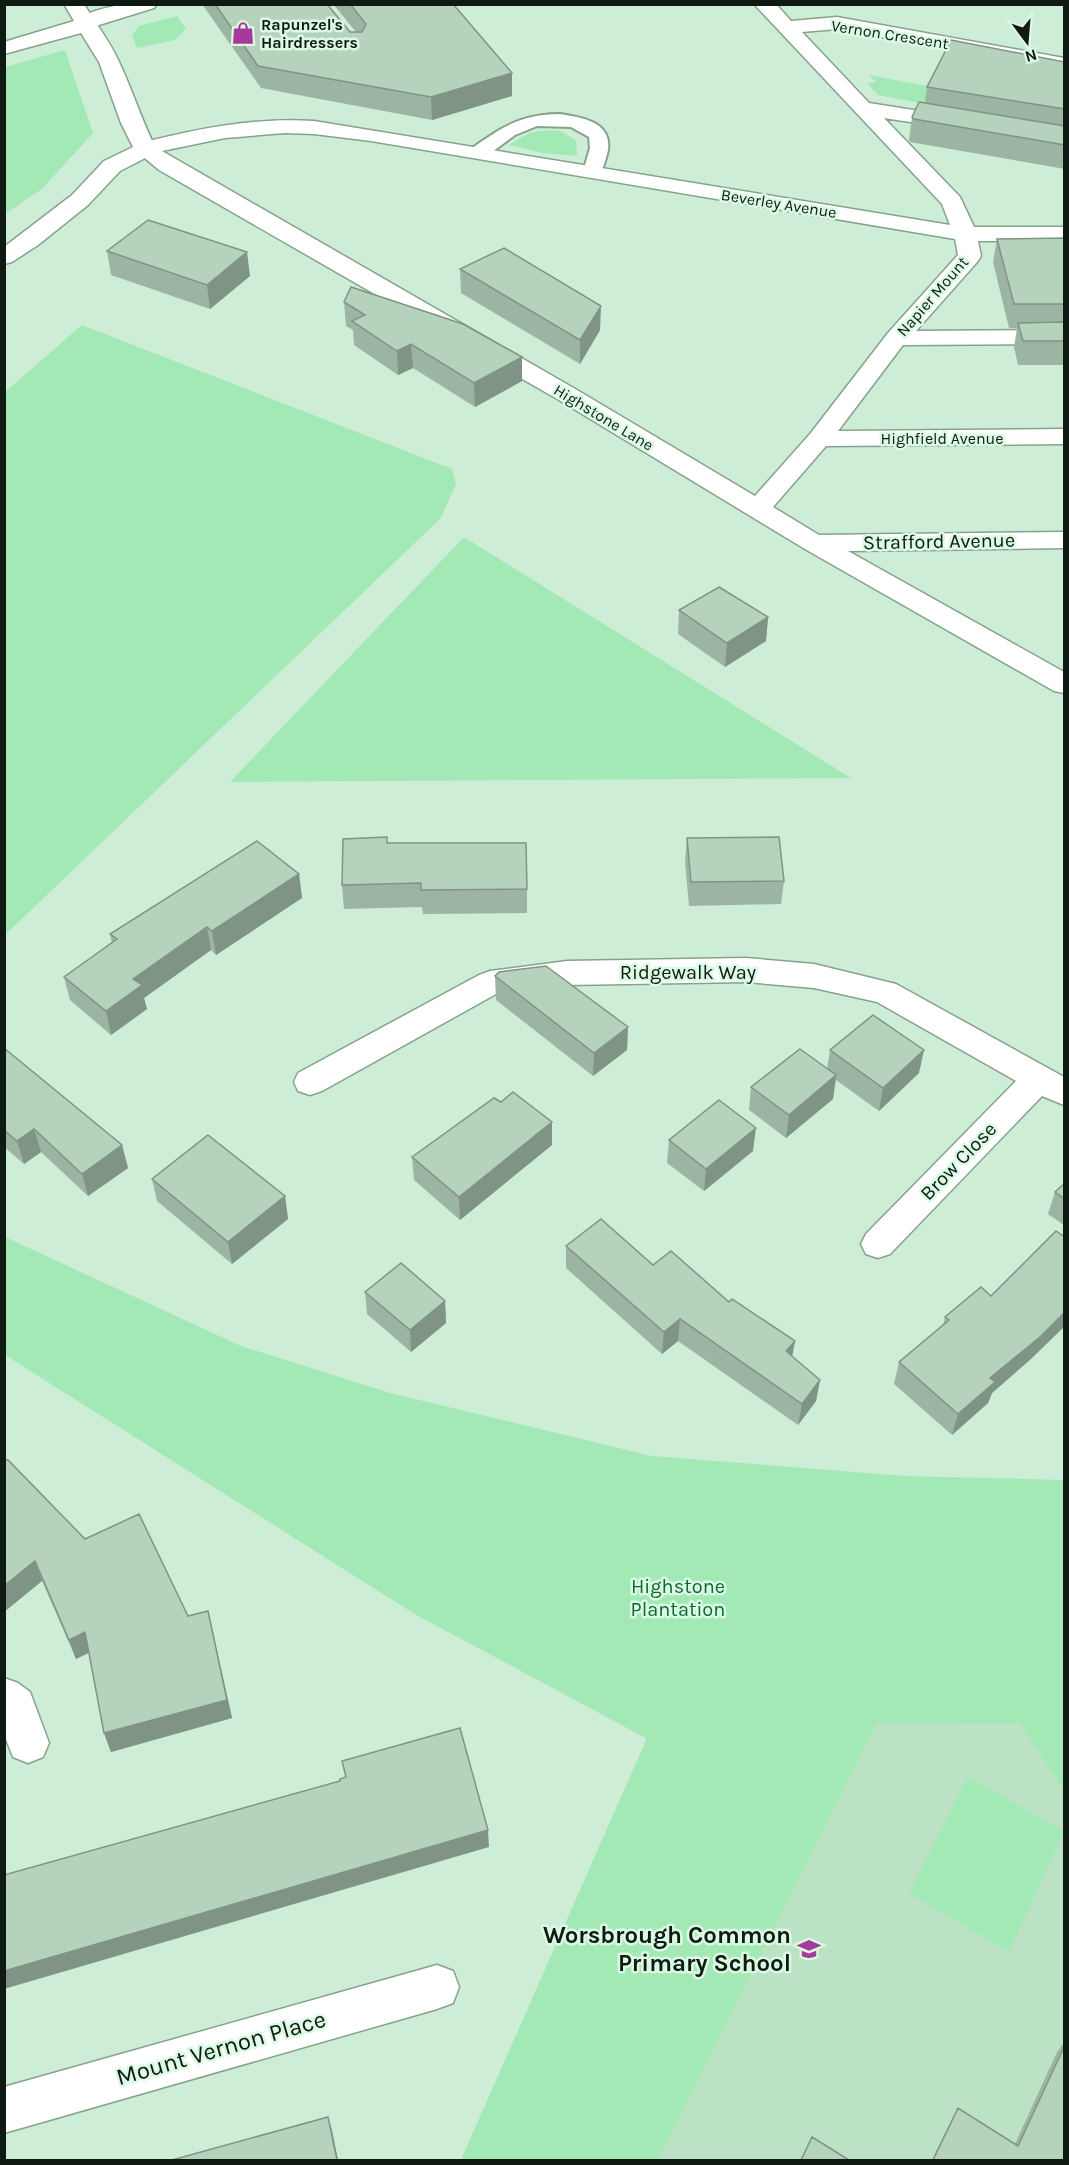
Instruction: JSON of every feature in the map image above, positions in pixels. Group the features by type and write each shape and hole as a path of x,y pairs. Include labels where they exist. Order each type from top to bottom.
{"street":[{"path":"74,4 109,62 132,123 145,149"},
{"path":"4,48 71,30 105,15 147,4"},
{"name":"Napier Mount","path":"758,509 819,439 896,338 970,256 965,234 952,202 764,4"},
{"name":"Vernon Crescent","path":"786,27 837,23 1065,64"},
{"path":"864,108 980,127"},
{"name":"Beverley Avenue","path":"4,257 30,240 80,200 112,166 145,149 190,136 233,130 308,127 965,234 1065,234"},
{"name":"Highstone Lane","path":"145,149 167,165 558,390 814,543 1065,684"},
{"path":"896,338 1065,337"},
{"name":"Highfield Avenue","path":"819,439 1065,438"},
{"name":"Strafford Avenue","path":"814,543 1065,540"},
{"name":"Ridgewalk Way","path":"310,1082 490,983 567,973 746,970 814,976 885,992 1052,1085"},
{"name":"Brow Close","path":"878,1244 1052,1085"},
{"path":"4,1697 16,1706 28,1743"},
{"name":"Mount Vernon Place","path":"4,2110 437,1987"}],"lane":[{"path":"478,153 510,131 530,122 559,119 584,124 596,131 601,144 592,172"}],"shaded area":[{"name":"Worsbrough Common Primary School","path":"413,1613 911,1678 1064,1726 1064,2160 461,2160 647,1739"}],"green space":[{"path":"177,16 186,29 175,40 137,48 132,35 139,26"},
{"path":"65,50 93,133 42,189 5,214 5,67"},
{"path":"869,75 1064,112 1064,130 878,95 867,83 876,82"},
{"path":"547,130 560,131 576,140 577,156 543,153 509,145 529,133"},
{"path":"82,325 452,469 456,484 441,518 5,935 5,392"},
{"path":"464,537 851,778 230,782"},
{"name":"Highstone Plantation","path":"5,1237 241,1346 390,1393 652,1456 905,1476 1064,1480 1064,1790 1020,1724 877,1723 658,2160 461,2160 647,1738 413,1613 5,1355"},
{"path":"968,1777 1064,1831 1009,1952 909,1893"}],"building":[{"path":"215,4 327,4 350,32 362,32 366,24 350,4 453,4 512,73 431,97 258,66"},
{"path":"951,40 1065,62 1065,109 927,87"},
{"path":"919,102 1065,126 1065,145 914,119 912,117"},
{"path":"148,220 247,252 207,285 107,251"},
{"path":"1065,238 1065,304 1014,304 997,239"},
{"path":"504,248 601,306 580,340 460,269"},
{"path":"351,287 463,324 522,357 474,383 411,344 397,351 352,321 365,315 344,302"},
{"path":"1065,322 1065,341 1023,341 1018,323"},
{"path":"719,587 768,617 727,643 679,610"},
{"path":"387,837 387,843 526,843 527,889 421,890 421,883 342,885 343,839"},
{"path":"779,837 784,881 691,882 687,838"},
{"path":"257,841 299,874 212,931 207,927 133,979 142,985 106,1011 64,977 117,939 110,934"},
{"path":"546,966 628,1027 594,1053 495,976 499,972"},
{"path":"873,1015 924,1050 883,1088 830,1050"},
{"path":"4,1048 122,1145 82,1174 34,1129 17,1141 4,1130"},
{"path":"800,1049 836,1075 789,1115 751,1087"},
{"path":"513,1092 552,1122 459,1197 412,1157 494,1098 501,1102"},
{"path":"719,1100 756,1128 706,1169 669,1140"},
{"path":"208,1135 285,1196 228,1242 152,1179"},
{"path":"1065,1183 1065,1199 1055,1192"},
{"path":"601,1219 653,1265 671,1251 729,1302 732,1299 795,1341 786,1351 820,1380 802,1404 680,1319 664,1332 566,1246"},
{"path":"1056,1231 1065,1237 1065,1312 1040,1337 990,1378 995,1382 958,1414 899,1362 949,1320 945,1317 981,1287 991,1296"},
{"path":"401,1263 445,1301 410,1330 365,1292"},
{"path":"4,1459 8,1460 85,1539 139,1514 188,1616 208,1611 227,1700 104,1733 85,1632 69,1640 35,1561 4,1586"},
{"path":"460,1728 488,1830 4,1971 4,1875 340,1781 346,1777 342,1761"},
{"path":"1065,2045 1065,2160 933,2160 958,2108 1018,2146"},
{"path":"328,2117 337,2160 172,2160"},
{"path":"812,2137 849,2160 801,2160"}],"place":[{"name":"Rapunzel's Hairdressers","path":"243,33"},
{"name":"Worsbrough Common Primary School","path":"809,1949"}]}
